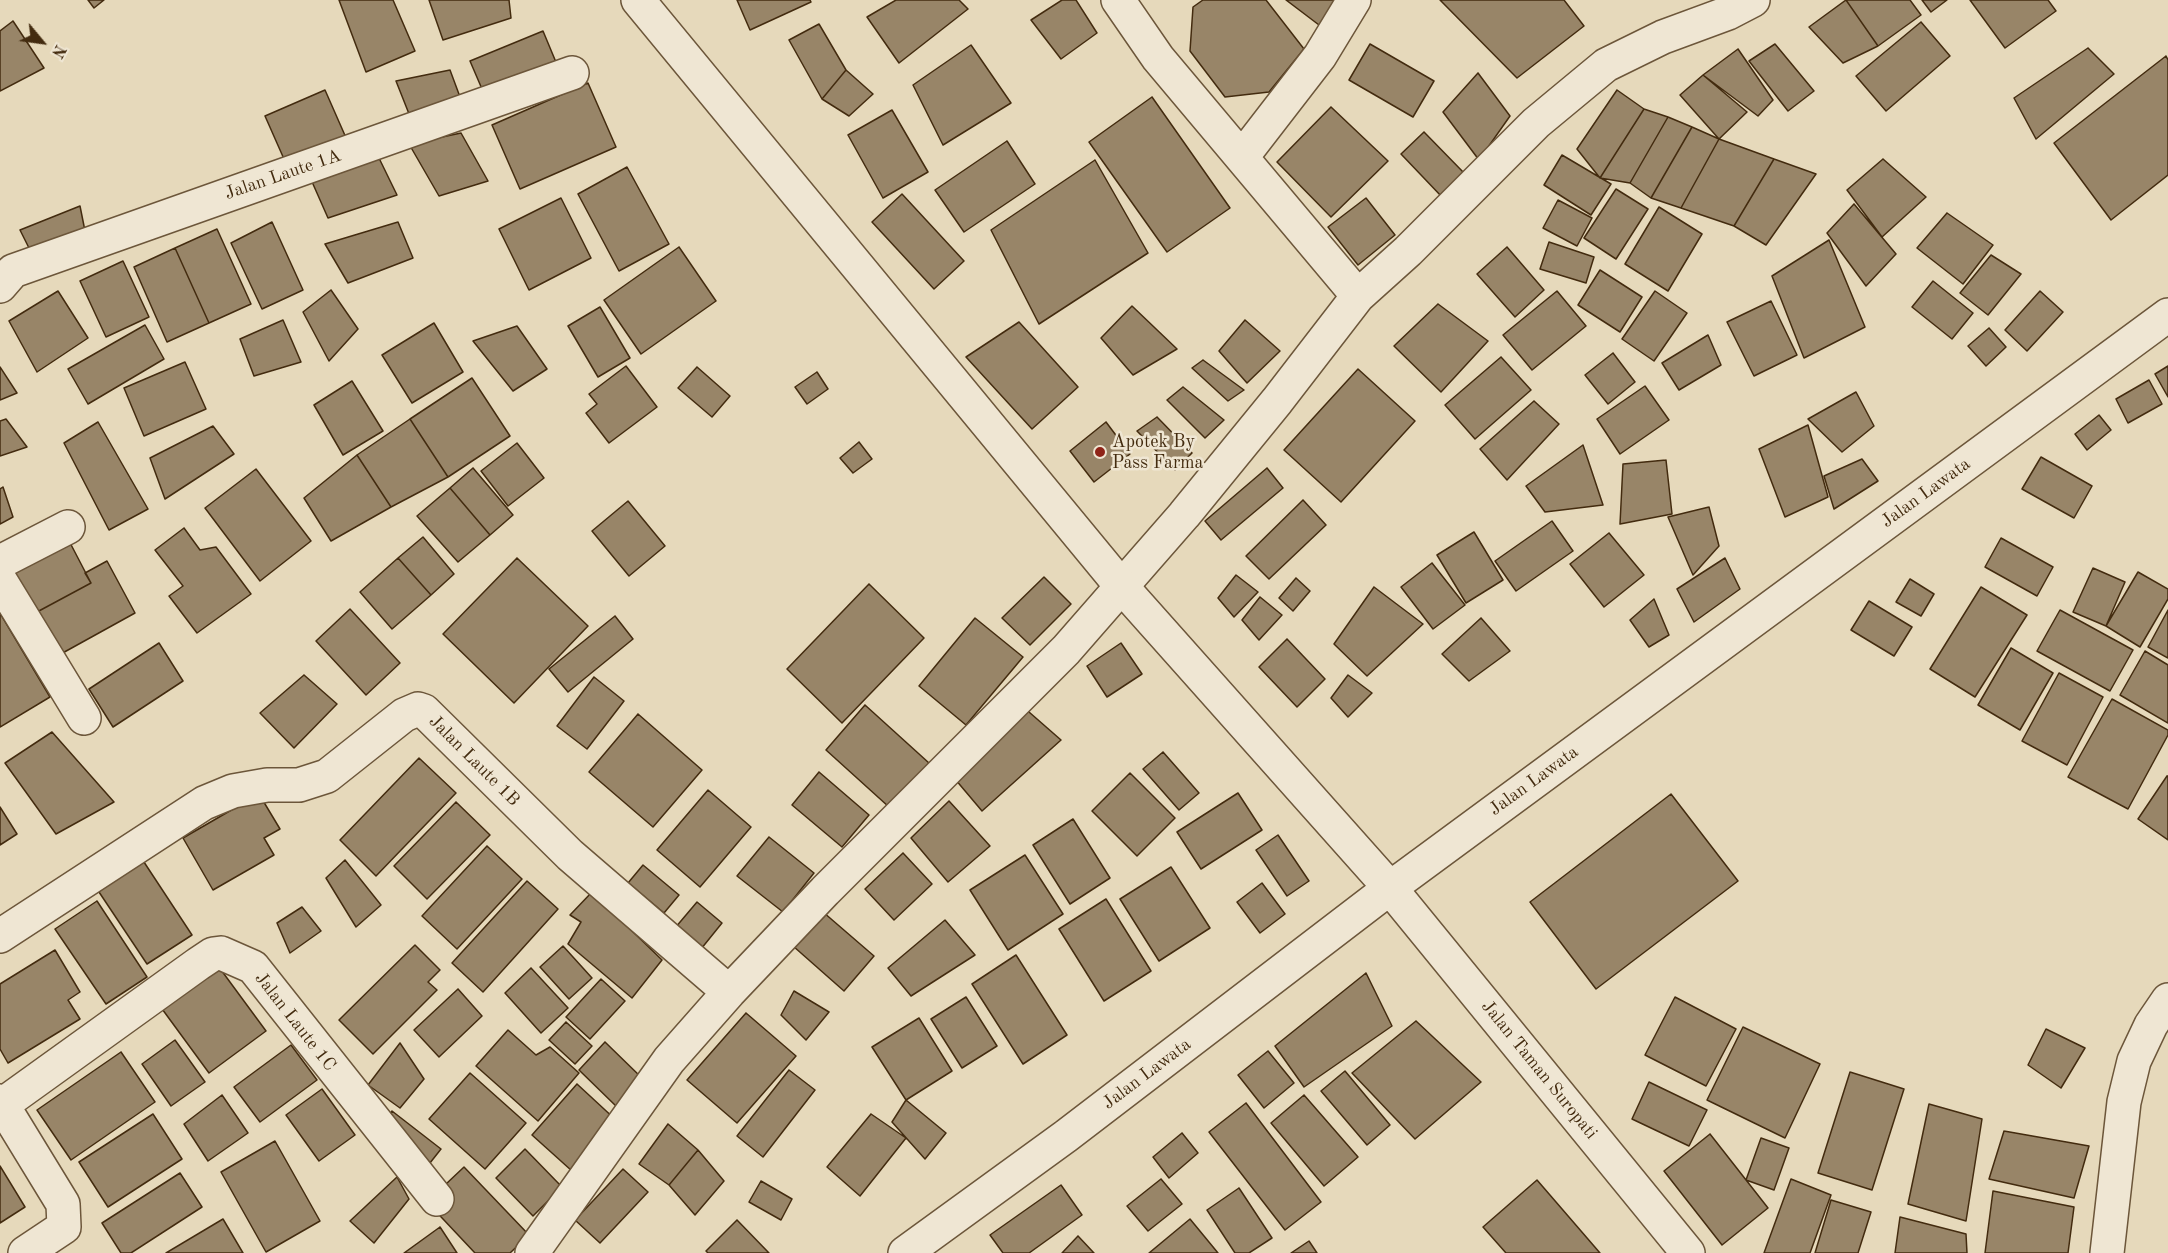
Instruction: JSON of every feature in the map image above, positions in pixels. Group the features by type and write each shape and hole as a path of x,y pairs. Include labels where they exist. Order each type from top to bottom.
{"street":[{"name":"Jalan Taman Suropati","path":"638,0 1122,587 1390,888 1688,1253"},
{"path":"1118,0 1158,58 1358,296"},
{"path":"1242,157 1320,56 1354,0"},
{"path":"532,1253 669,1060 729,992 825,891 1066,650 1122,587 1277,401 1358,296 1408,251 1536,123 1606,65 1663,37 1728,13 1753,0"},
{"name":"Jalan Laute 1A","path":"0,286 13,271 572,73"},
{"name":"Jalan Lawata","path":"905,1253 1066,1136 1390,888 2168,315"},
{"path":"0,562 68,527"},
{"path":"0,580 84,718"},
{"name":"Jalan Laute 1B","path":"0,936 204,803 233,791 267,785 299,784 327,776 404,715 418,709 424,711 570,855 729,992"},
{"name":"Jalan Laute 1C","path":"1,1103 198,964 213,954 221,953 253,967 437,1199"},
{"path":"2107,1253 2124,1102 2129,1081 2134,1061 2151,1025 2168,1000"},
{"path":"1,1103 63,1204 64,1227 25,1253"}],"building":[{"path":"88,0 104,0 94,8"},
{"path":"339,0 393,0 415,51 366,72"},
{"path":"429,0 509,0 511,18 443,40"},
{"path":"737,0 810,0 811,2 750,30"},
{"path":"896,0 959,0 968,9 899,63 867,17"},
{"path":"1062,0 1076,0 1097,33 1061,59 1031,20"},
{"path":"1203,0 1266,0 1304,49 1269,92 1225,97 1190,51 1193,7"},
{"path":"1286,0 1340,0 1323,28"},
{"path":"1440,0 1564,0 1584,26 1517,78"},
{"path":"1846,0 1910,0 1921,15 1878,46"},
{"path":"1846,0 1878,46 1843,63 1809,27"},
{"path":"1922,0 1947,0 1931,12"},
{"path":"1970,0 2048,0 2056,11 2005,48"},
{"path":"13,21 44,68 0,91 0,31"},
{"path":"1921,22 1950,56 1886,111 1856,76"},
{"path":"819,24 846,70 822,99 789,40"},
{"path":"543,31 563,79 491,110 470,61"},
{"path":"1370,44 1434,81 1413,117 1349,80"},
{"path":"1775,44 1814,91 1788,111 1749,61"},
{"path":"971,45 1011,103 943,145 913,85"},
{"path":"2088,48 2114,74 2036,139 2014,98"},
{"path":"1738,49 1773,100 1758,116 1703,75"},
{"path":"2166,56 2168,60 2168,175 2111,220 2054,143"},
{"path":"450,70 463,105 415,129 396,81"},
{"path":"846,70 873,94 849,116 822,99"},
{"path":"1478,73 1510,116 1479,160 1443,112"},
{"path":"1703,75 1747,112 1719,139 1680,95"},
{"path":"588,83 616,147 520,189 492,125"},
{"path":"325,90 347,140 284,159 265,116"},
{"path":"1617,90 1644,109 1600,178 1577,149"},
{"path":"1152,97 1230,208 1167,252 1089,142"},
{"path":"1331,107 1388,161 1331,217 1277,162"},
{"path":"1644,109 1668,117 1630,183 1600,178"},
{"path":"892,110 928,172 883,198 848,135"},
{"path":"1668,117 1692,127 1651,198 1630,183"},
{"path":"1692,127 1719,139 1681,208 1651,198"},
{"path":"1424,132 1465,174 1442,197 1401,154"},
{"path":"461,133 488,181 439,196 409,144"},
{"path":"1719,139 1774,159 1734,226 1681,208"},
{"path":"1007,141 1035,184 964,232 935,190"},
{"path":"377,154 397,195 328,218 309,175"},
{"path":"1562,155 1611,184 1591,215 1544,185"},
{"path":"1774,159 1816,174 1766,245 1734,226"},
{"path":"1883,159 1926,197 1882,237 1847,190"},
{"path":"1095,160 1148,253 1039,324 991,230"},
{"path":"627,167 669,244 619,271 578,194"},
{"path":"1616,189 1648,209 1616,259 1584,238"},
{"path":"902,194 964,261 934,289 872,222"},
{"path":"561,198 591,258 529,290 499,229"},
{"path":"1366,198 1395,235 1358,265 1328,227"},
{"path":"1558,200 1592,218 1577,246 1543,228"},
{"path":"1854,204 1896,254 1866,286 1827,233"},
{"path":"80,206 89,251 36,262 20,230"},
{"path":"1659,207 1702,234 1668,291 1625,264"},
{"path":"1947,213 1993,245 1963,284 1917,248"},
{"path":"272,222 303,290 262,309 231,243"},
{"path":"398,222 413,258 348,283 325,244"},
{"path":"217,229 251,304 209,323 175,248"},
{"path":"1829,240 1865,327 1804,358 1772,276"},
{"path":"1549,242 1594,257 1586,283 1540,269"},
{"path":"679,247 716,301 641,354 604,300"},
{"path":"1507,247 1544,290 1515,317 1477,274"},
{"path":"175,248 209,323 167,342 134,267"},
{"path":"1991,255 2021,274 1988,315 1960,293"},
{"path":"123,261 149,317 106,337 80,281"},
{"path":"1600,270 1642,297 1620,332 1578,305"},
{"path":"1933,281 1973,313 1952,339 1912,307"},
{"path":"331,290 358,329 329,361 303,312"},
{"path":"58,291 88,338 37,372 9,321"},
{"path":"1557,291 1586,326 1532,370 1503,335"},
{"path":"1655,291 1687,313 1654,361 1622,339"},
{"path":"2040,291 2063,312 2027,351 2005,330"},
{"path":"1771,301 1797,355 1754,376 1727,322"},
{"path":"1438,304 1488,341 1441,392 1394,346"},
{"path":"1132,306 1177,349 1133,375 1101,338"},
{"path":"600,307 630,358 598,377 568,326"},
{"path":"283,320 301,362 254,376 240,339"},
{"path":"1245,320 1280,351 1247,383 1219,351"},
{"path":"1019,322 1078,387 1032,429 966,357"},
{"path":"434,323 463,372 412,403 382,355"},
{"path":"145,325 164,359 88,404 68,369"},
{"path":"517,326 547,369 513,391 473,341"},
{"path":"1989,328 2006,347 1986,366 1968,346"},
{"path":"1708,335 1721,365 1679,390 1662,363"},
{"path":"1613,353 1635,382 1608,404 1585,375"},
{"path":"1501,357 1531,390 1475,439 1445,405"},
{"path":"1203,360 1244,390 1228,401 1192,368"},
{"path":"185,362 206,409 144,436 124,388"},
{"path":"626,366 657,407 609,443 586,413 597,404 589,394"},
{"path":"2168,366 2168,397 2155,374"},
{"path":"0,367 17,393 0,400"},
{"path":"697,367 730,396 712,417 678,388"},
{"path":"1358,369 1415,421 1341,502 1284,450"},
{"path":"817,372 828,389 807,404 795,387"},
{"path":"472,378 510,436 448,477 410,419"},
{"path":"2149,380 2162,404 2128,423 2116,399"},
{"path":"352,381 383,431 343,455 314,405"},
{"path":"1645,386 1669,420 1620,454 1597,419"},
{"path":"1183,387 1224,420 1205,438 1167,400"},
{"path":"1856,392 1874,426 1842,452 1808,419"},
{"path":"1534,401 1559,424 1507,480 1480,449"},
{"path":"2099,415 2111,430 2087,450 2075,434"},
{"path":"1157,417 1192,453 1175,470 1137,431"},
{"path":"6,419 27,447 0,456 0,421"},
{"path":"410,419 448,477 391,507 357,455"},
{"path":"98,422 148,509 109,530 64,443"},
{"name":"Apotek By Pass Farma","path":"1106,422 1130,454 1094,482 1070,451"},
{"path":"1808,425 1828,497 1785,517 1759,449"},
{"path":"213,426 234,454 165,499 150,458"},
{"path":"859,442 872,459 853,473 840,458"},
{"path":"517,443 544,478 508,506 481,471"},
{"path":"1583,445 1603,505 1545,512 1526,486"},
{"path":"357,455 391,507 331,541 304,498"},
{"path":"2041,457 2092,486 2074,518 2022,489"},
{"path":"1862,459 1878,481 1834,509 1824,476"},
{"path":"1666,460 1672,514 1620,524 1623,464"},
{"path":"473,468 513,515 490,535 450,488"},
{"path":"1267,468 1283,488 1221,540 1205,521"},
{"path":"256,469 311,541 260,581 205,508"},
{"path":"3,487 13,517 0,524 0,489"},
{"path":"450,488 490,535 458,562 417,516"},
{"path":"1303,500 1326,525 1269,579 1246,556"},
{"path":"628,501 665,546 629,576 592,531"},
{"path":"1709,507 1719,546 1693,575 1668,517"},
{"path":"1552,521 1573,551 1516,591 1495,561"},
{"path":"184,528 200,550 216,547 251,594 197,633 169,596 183,586 155,550"},
{"path":"1474,532 1503,580 1466,603 1437,555"},
{"path":"1609,533 1644,575 1604,607 1570,564"},
{"path":"67,537 91,583 37,612 11,566"},
{"path":"423,537 454,574 431,595 398,558"},
{"path":"2001,538 2053,567 2037,596 1985,567"},
{"path":"398,558 431,595 392,629 360,592"},
{"path":"517,558 588,626 514,703 443,634"},
{"path":"1725,558 1740,589 1694,622 1677,589"},
{"path":"107,561 135,613 59,655 37,612 91,583 85,573"},
{"path":"1432,563 1465,605 1433,629 1401,587"},
{"path":"2093,568 2125,582 2106,626 2073,612"},
{"path":"2138,572 2168,589 2168,599 2140,647 2106,626"},
{"path":"1236,575 1258,592 1234,617 1218,598"},
{"path":"1044,577 1071,604 1030,645 1002,618"},
{"path":"1296,578 1310,591 1293,611 1279,598"},
{"path":"1910,579 1934,594 1921,616 1896,602"},
{"path":"869,584 924,638 842,723 787,669"},
{"path":"1374,587 1423,624 1367,676 1334,644"},
{"path":"1981,587 2027,615 1975,697 1930,669"},
{"path":"1260,597 1282,615 1259,640 1242,620"},
{"path":"1654,599 1669,635 1649,647 1630,620"},
{"path":"1869,601 1912,627 1894,656 1851,630"},
{"path":"350,609 400,663 366,695 316,641"},
{"path":"2060,610 2133,650 2110,691 2037,651"},
{"path":"2168,610 2168,658 2148,647"},
{"path":"0,613 50,697 0,727"},
{"path":"615,616 633,639 568,692 549,669"},
{"path":"975,618 1023,657 966,725 919,686"},
{"path":"1481,618 1510,651 1469,681 1442,654"},
{"path":"1287,639 1325,679 1297,707 1259,667"},
{"path":"159,643 183,681 113,727 89,689"},
{"path":"1121,643 1142,674 1107,697 1087,666"},
{"path":"2011,648 2053,673 2020,730 1978,705"},
{"path":"2145,651 2168,665 2168,723 2120,695"},
{"path":"2059,673 2103,697 2067,765 2022,741"},
{"path":"304,675 337,704 294,748 260,713"},
{"path":"1348,675 1372,693 1348,717 1331,698"},
{"path":"594,677 624,701 587,749 557,726"},
{"path":"2112,699 2168,730 2168,735 2128,809 2068,777"},
{"path":"865,705 929,763 889,807 826,750"},
{"path":"1021,705 1061,740 982,811 955,779"},
{"path":"638,714 702,770 653,827 589,772"},
{"path":"52,732 114,802 56,834 5,763"},
{"path":"1163,752 1199,793 1179,810 1143,769"},
{"path":"419,758 456,793 376,876 340,840"},
{"path":"819,772 869,815 842,847 792,805"},
{"path":"1130,773 1175,818 1137,856 1092,811"},
{"path":"2168,776 2168,840 2138,819"},
{"path":"708,790 751,827 700,887 657,850"},
{"path":"1238,793 1262,830 1201,869 1177,832"},
{"path":"259,794 280,829 264,838 274,855 213,890 183,838"},
{"path":"1671,794 1738,881 1596,989 1530,902"},
{"path":"949,801 990,846 948,882 911,838"},
{"path":"456,802 490,835 427,899 394,866"},
{"path":"0,807 17,834 0,845"},
{"path":"1073,819 1110,878 1070,904 1033,845"},
{"path":"1278,835 1309,881 1287,896 1256,850"},
{"path":"769,837 814,873 783,912 737,876"},
{"path":"487,846 522,879 457,949 422,916"},
{"path":"903,853 932,884 894,920 865,889"},
{"path":"1025,855 1063,914 1008,950 970,890"},
{"path":"140,856 192,935 147,964 95,886"},
{"path":"345,860 381,905 356,927 326,878"},
{"path":"643,865 679,895 664,913 628,883"},
{"path":"1171,867 1210,928 1159,961 1120,899"},
{"path":"527,881 558,909 483,992 452,963"},
{"path":"1262,883 1285,914 1260,933 1237,902"},
{"path":"592,892 662,960 632,998 568,944 581,922 570,915"},
{"path":"1106,899 1151,971 1104,1001 1059,929"},
{"path":"97,901 147,977 106,1004 55,929"},
{"path":"697,902 722,923 701,949 675,928"},
{"path":"302,907 321,931 290,953 277,923"},
{"path":"823,912 874,956 844,991 793,946"},
{"path":"945,920 975,955 911,996 888,968"},
{"path":"415,945 440,970 428,982 437,990 373,1054 339,1020"},
{"path":"563,946 592,978 569,999 540,967"},
{"path":"55,950 80,992 68,1000 80,1019 8,1063 0,1049 0,984"},
{"path":"1016,955 1067,1035 1023,1064 972,984"},
{"path":"213,959 266,1031 209,1073 157,1002"},
{"path":"531,968 568,1008 541,1033 505,993"},
{"path":"1366,973 1392,1026 1304,1087 1275,1046"},
{"path":"601,979 625,1001 590,1039 566,1017"},
{"path":"458,989 482,1016 439,1057 414,1030"},
{"path":"794,991 829,1012 806,1040 781,1015"},
{"path":"966,997 997,1046 962,1068 931,1019"},
{"path":"1675,997 1736,1029 1706,1086 1645,1055"},
{"path":"746,1013 796,1056 737,1123 687,1080"},
{"path":"919,1018 952,1071 906,1100 872,1047"},
{"path":"1416,1021 1481,1082 1415,1139 1352,1073"},
{"path":"566,1022 592,1046 575,1064 549,1040"},
{"path":"1743,1027 1820,1064 1785,1138 1707,1100"},
{"path":"2046,1029 2085,1048 2061,1088 2028,1065"},
{"path":"508,1030 536,1055 550,1047 579,1073 538,1121 476,1066"},
{"path":"175,1040 205,1082 171,1106 142,1064"},
{"path":"605,1042 644,1080 618,1108 579,1070"},
{"path":"400,1043 424,1079 400,1108 368,1085"},
{"path":"291,1045 317,1080 260,1122 234,1087"},
{"path":"1268,1051 1294,1083 1264,1108 1238,1075"},
{"path":"121,1052 155,1102 71,1160 37,1110"},
{"path":"789,1070 815,1090 763,1157 737,1136"},
{"path":"1345,1071 1390,1125 1367,1145 1321,1091"},
{"path":"1850,1072 1904,1089 1872,1190 1818,1173"},
{"path":"470,1073 526,1123 485,1169 429,1119"},
{"path":"1649,1082 1707,1110 1689,1146 1632,1119"},
{"path":"577,1084 617,1121 572,1171 532,1135"},
{"path":"322,1089 355,1135 319,1161 286,1115"},
{"path":"222,1095 248,1133 208,1161 184,1124"},
{"path":"1304,1095 1358,1157 1324,1186 1271,1123"},
{"path":"906,1100 946,1133 925,1159 892,1122"},
{"path":"1246,1103 1321,1202 1285,1230 1209,1132"},
{"path":"1929,1104 1982,1119 1966,1221 1908,1204"},
{"path":"392,1111 441,1149 426,1168 378,1129"},
{"path":"153,1114 182,1159 108,1207 79,1162"},
{"path":"871,1114 906,1138 860,1196 827,1167"},
{"path":"668,1124 698,1150 669,1185 639,1164"},
{"path":"2004,1131 2089,1146 2074,1198 1989,1179"},
{"path":"1182,1133 1198,1153 1169,1178 1153,1157"},
{"path":"1710,1134 1768,1208 1722,1245 1664,1171"},
{"path":"1761,1138 1789,1148 1774,1190 1746,1180"},
{"path":"275,1141 320,1221 266,1252 221,1172"},
{"path":"525,1149 562,1187 533,1216 496,1178"},
{"path":"698,1150 724,1181 695,1215 669,1185"},
{"path":"0,1166 25,1207 0,1223"},
{"path":"464,1167 529,1235 510,1253 475,1253 427,1202"},
{"path":"623,1169 648,1192 600,1243 575,1220"},
{"path":"180,1173 202,1207 131,1253 121,1253 102,1223"},
{"path":"397,1177 409,1199 374,1243 350,1221"},
{"path":"1161,1179 1182,1204 1148,1231 1127,1206"},
{"path":"1791,1179 1831,1195 1810,1253 1764,1253"},
{"path":"1537,1180 1600,1253 1506,1253 1483,1227"},
{"path":"761,1181 792,1199 781,1220 749,1202"},
{"path":"1061,1185 1082,1215 1029,1253 1003,1253 990,1235"},
{"path":"1239,1188 1272,1238 1249,1253 1235,1253 1207,1210"},
{"path":"1993,1191 2074,1207 2068,1253 1985,1253"},
{"path":"1831,1200 1871,1212 1858,1253 1815,1253"},
{"path":"1900,1217 1966,1234 1967,1253 1895,1253"},
{"path":"223,1219 243,1253 166,1253"},
{"path":"1190,1219 1218,1253 1149,1253"},
{"path":"737,1220 769,1253 708,1253 706,1251"},
{"path":"440,1227 457,1253 404,1253"},
{"path":"1078,1236 1094,1253 1062,1253"},
{"path":"1309,1241 1317,1253 1291,1253"}],"place":[{"name":"Apotek By Pass Farma","path":"1100,452"}]}
